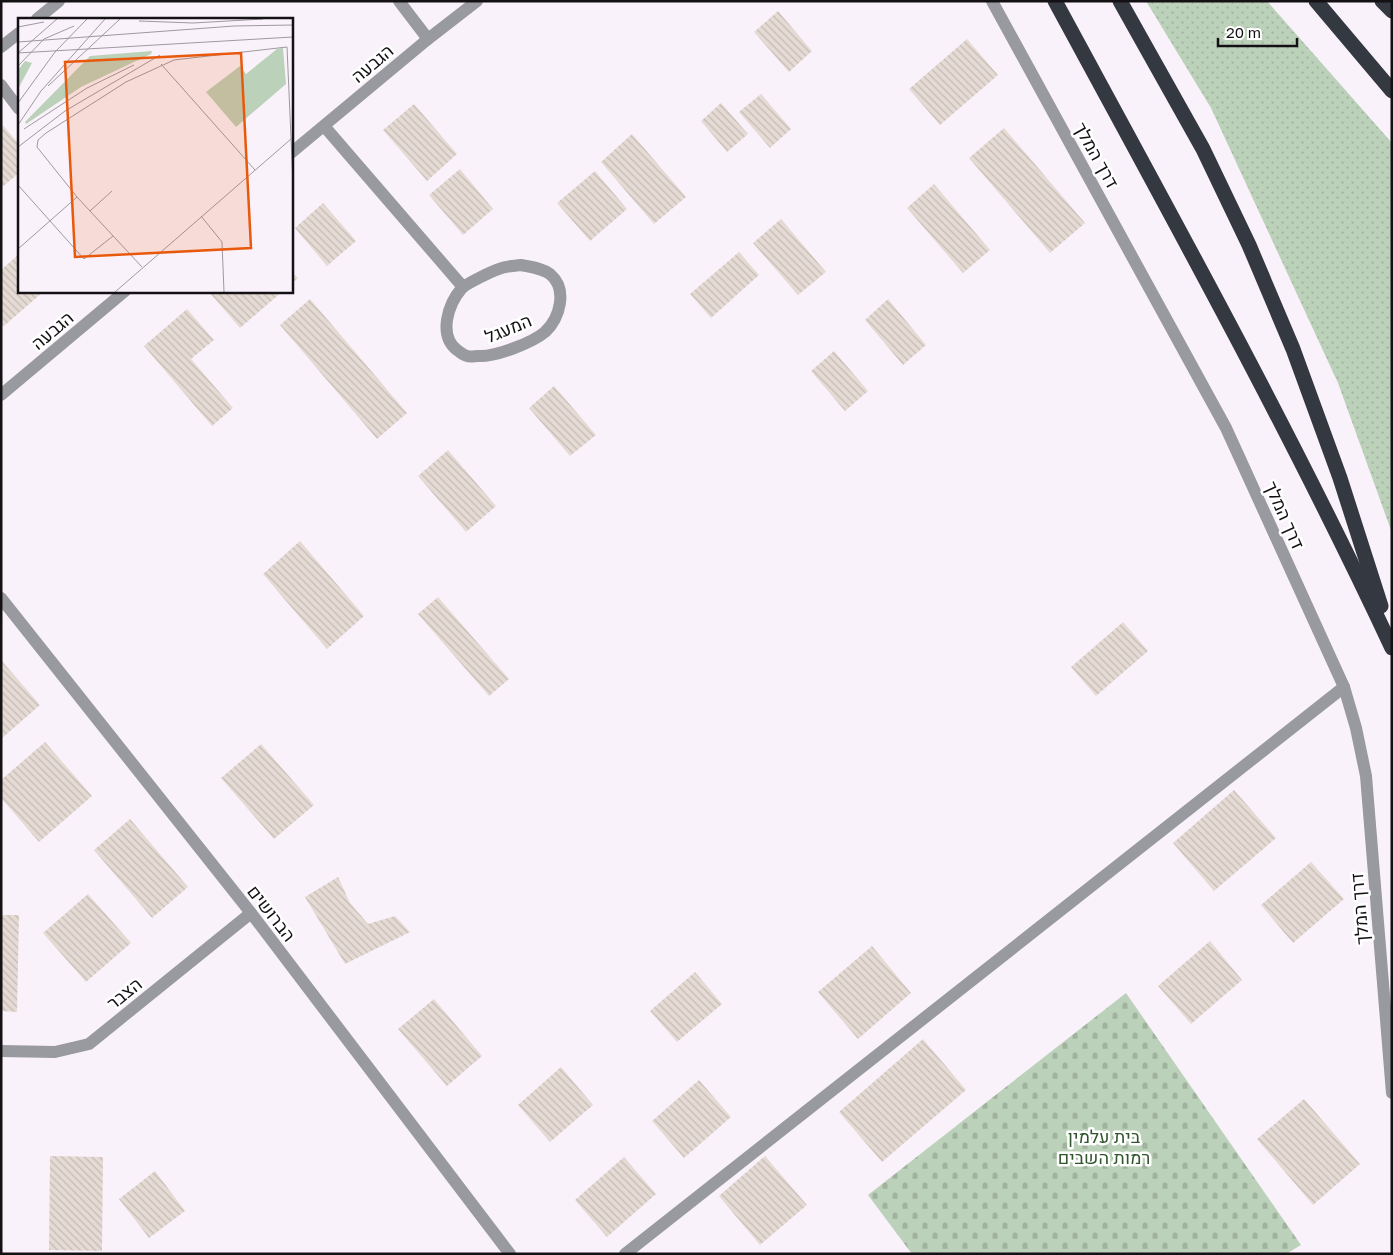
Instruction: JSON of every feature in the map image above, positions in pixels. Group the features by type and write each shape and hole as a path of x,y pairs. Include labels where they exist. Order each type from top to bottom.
{"highway":[{"path":"1055,1 1263,390 1339,536 1392,648"},
{"path":"1120,1 1203,150 1249,246 1293,349 1340,478 1392,638"},
{"path":"1316,1 1392,91"},
{"path":"1382,1 1392,10"}],"street":[{"path":"38,18 59,1"},
{"path":"399,1 428,38"},
{"name":"הגבעה","path":"292,152 428,38 477,1"},
{"name":"דרך המלך","path":"992,1 1226,428 1344,687 1356,728 1366,776 1392,1092"},
{"path":"1,47 18,34"},
{"path":"1,84 18,108"},
{"path":"324,126 463,287"},
{"name":"המעגל","path":"521,265 539,269 551,275 558,286 561,303 555,319 546,332 527,343 482,357 466,356 452,345 446,329 450,308 463,287 500,268 521,265"},
{"name":"הגבעה","path":"1,395 124,292"},
{"name":"הברושים","path":"1,598 251,913 510,1254"},
{"path":"625,1254 1344,687"},
{"name":"הצבר","path":"1,1051 55,1052 89,1044 251,913"}],"green space":[{"path":"1146,1 1267,1 1392,143 1392,533 1338,383 1211,108"},
{"name":"בית עלמין רמות השבים","path":"1126,993 1301,1245 1286,1254 912,1254 868,1195"}],"building":[{"path":"778,11 812,51 789,72 754,32"},
{"path":"967,39 998,75 940,125 909,89"},
{"path":"761,94 791,129 770,148 739,112"},
{"path":"721,103 748,134 727,152 701,121"},
{"path":"414,104 457,154 427,181 383,130"},
{"path":"1,123 18,143 18,174 1,188"},
{"path":"1004,128 1085,223 1050,253 969,158"},
{"path":"632,134 686,197 654,224 601,162"},
{"path":"460,169 493,209 463,235 429,195"},
{"path":"595,171 627,209 590,241 557,203"},
{"path":"934,184 990,250 963,273 907,208"},
{"path":"323,203 356,241 327,266 295,228"},
{"path":"781,219 826,272 798,295 753,243"},
{"path":"739,252 759,275 711,318 690,294"},
{"path":"18,255 18,292 43,292 4,326 1,323 1,270"},
{"path":"292,272 298,278 292,283"},
{"path":"209,292 282,292 240,328"},
{"path":"310,299 407,413 377,439 280,325"},
{"path":"888,299 926,345 903,365 865,320"},
{"path":"187,309 214,340 191,359 233,408 212,426 144,346"},
{"path":"834,351 868,391 845,411 811,371"},
{"path":"554,386 596,435 570,456 529,408"},
{"path":"448,450 496,506 466,532 418,476"},
{"path":"300,541 364,616 327,649 263,574"},
{"path":"438,597 509,679 489,696 418,614"},
{"path":"1123,622 1148,651 1096,696 1071,667"},
{"path":"1,660 40,705 1,739"},
{"path":"45,742 92,796 39,842 1,798 1,780"},
{"path":"261,744 314,805 274,839 221,778"},
{"path":"1234,790 1276,838 1214,891 1173,843"},
{"path":"130,819 188,887 152,918 94,850"},
{"path":"1311,862 1344,899 1293,943 1261,905"},
{"path":"338,877 350,903 368,924 395,916 410,932 345,964 305,897"},
{"path":"88,894 131,943 86,982 43,933"},
{"path":"1,915 19,915 17,1012 1,1011"},
{"path":"1210,941 1242,980 1191,1024 1158,986"},
{"path":"872,946 911,993 858,1039 818,992"},
{"path":"695,972 722,1004 677,1042 650,1011"},
{"path":"434,999 482,1056 447,1086 398,1029"},
{"path":"923,1039 966,1090 882,1162 839,1112"},
{"path":"561,1067 593,1105 550,1142 518,1105"},
{"path":"699,1080 731,1117 684,1158 652,1121"},
{"path":"1304,1099 1360,1164 1313,1205 1257,1139"},
{"path":"50,1156 103,1157 102,1251 49,1250"},
{"path":"765,1156 807,1205 760,1245 719,1196"},
{"path":"624,1157 656,1194 607,1237 575,1200"},
{"path":"155,1171 185,1211 149,1238 119,1199"}]}
